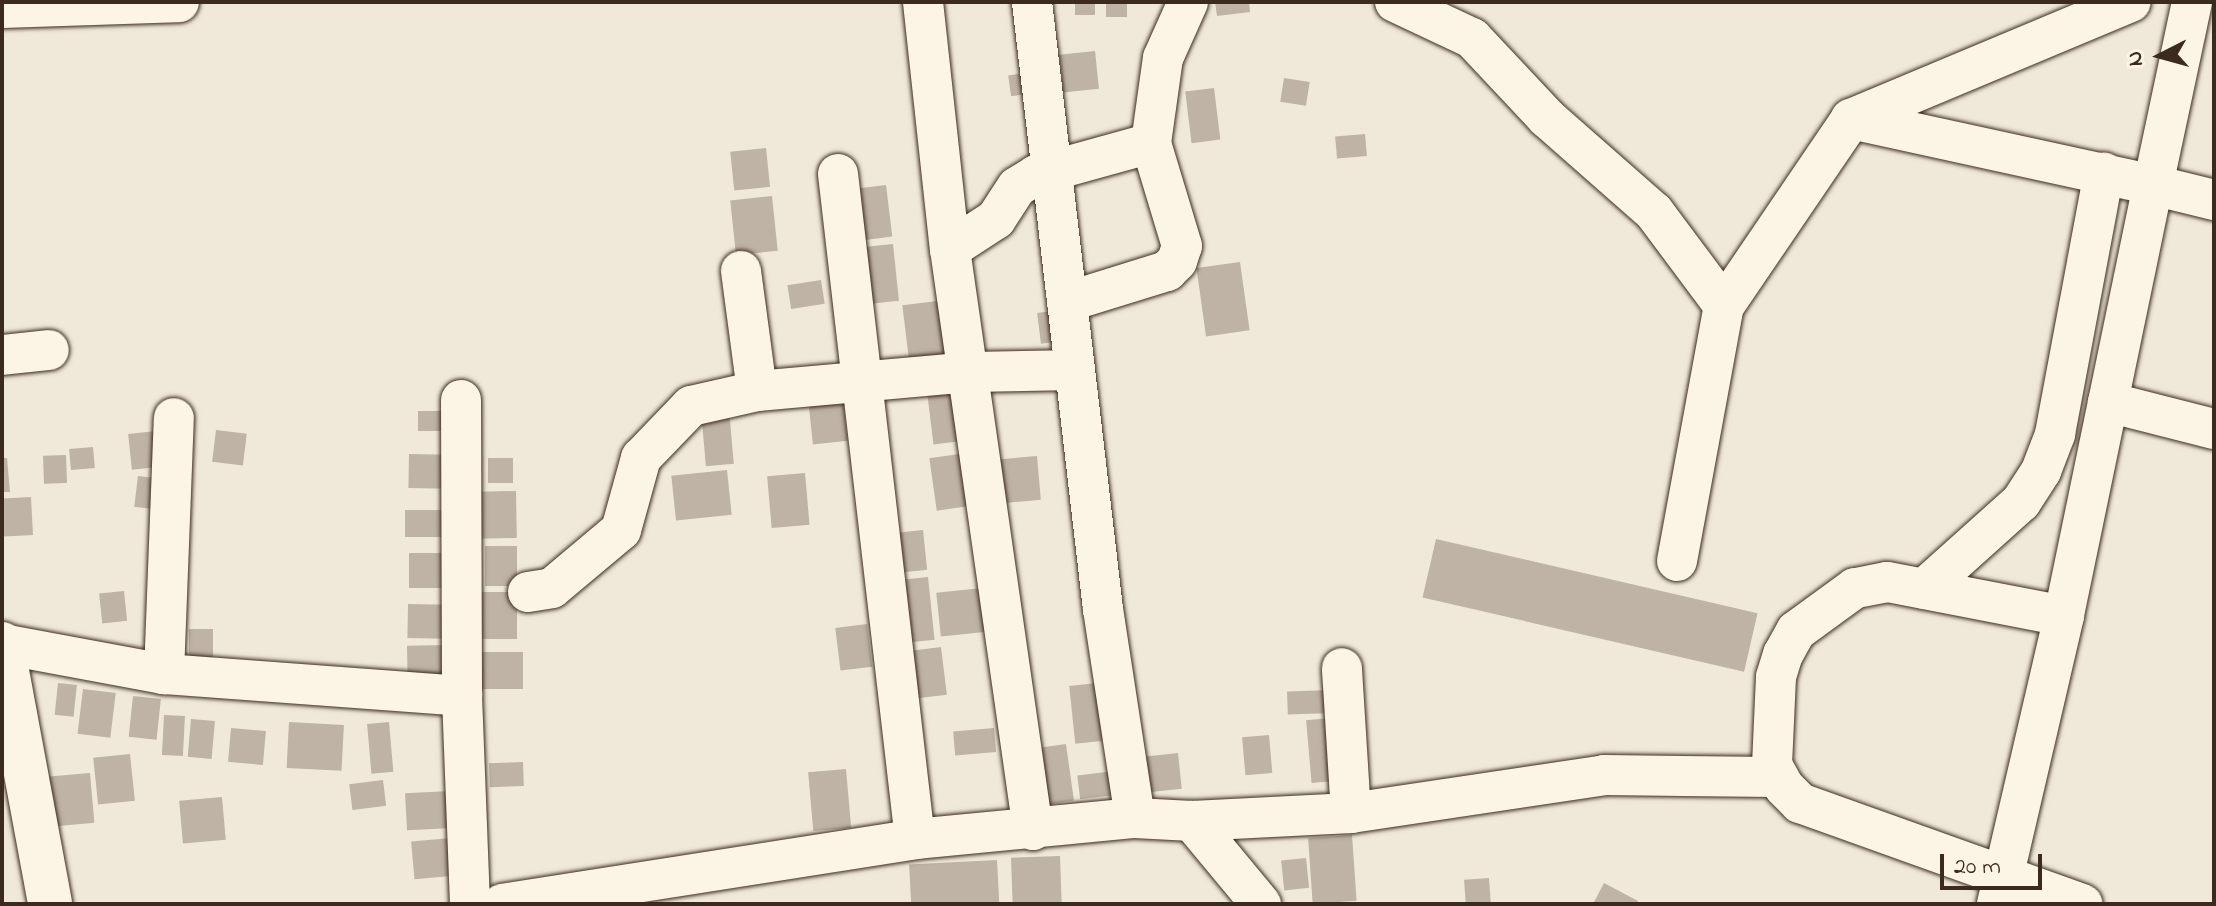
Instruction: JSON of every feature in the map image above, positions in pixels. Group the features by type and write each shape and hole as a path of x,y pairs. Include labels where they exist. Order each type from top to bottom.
{"street":[{"path":"2,8 179,2"},
{"path":"923,2 950,249 972,372 1033,830"},
{"path":"1032,2 1103,609 1135,818"},
{"path":"1067,302 1167,271 1177,261 1182,246 1151,143 1163,58 1188,2"},
{"path":"1395,2 1472,38 1547,118 1654,212 1724,306"},
{"path":"1677,561 1724,306 1851,119 2131,2"},
{"path":"2001,890 2064,616 2192,2"},
{"path":"1851,119 2214,200"},
{"path":"950,249 996,219 1017,187 1052,169 1151,143"},
{"path":"1924,589 2021,502 2041,471 2055,434 2104,173"},
{"path":"838,174 915,839"},
{"path":"741,271 757,391"},
{"path":"2,355 49,350"},
{"path":"528,592 552,588 621,530 641,458 691,406 757,391 862,381 972,372 1075,370"},
{"path":"461,400 462,696 470,904"},
{"path":"2108,402 2214,429"},
{"path":"164,674 174,418"},
{"path":"2064,616 1887,582 1855,588 1796,631 1776,677 1776,777 1800,803 2001,890 2082,904"},
{"path":"50,904 2,644 164,674 462,696"},
{"path":"1342,668 1351,813"},
{"path":"502,904 565,899 915,839 1135,818 1192,821 1351,813 1604,775 1776,777"},
{"path":"1192,821 1261,904"}],"building":[{"path":"1075,2 1095,2 1095,15 1075,15"},
{"path":"1106,2 1127,2 1127,17 1106,17"},
{"path":"1215,2 1249,2 1250,12 1217,16"},
{"path":"1095,51 1099,89 1063,93 1059,55"},
{"path":"1026,73 1029,94 1011,96 1008,76"},
{"path":"1284,78 1310,82 1306,106 1280,102"},
{"path":"1214,88 1220,140 1192,143 1185,92"},
{"path":"1365,134 1367,156 1337,159 1335,137"},
{"path":"766,148 770,187 734,191 730,152"},
{"path":"886,185 892,237 866,240 859,188"},
{"path":"772,196 778,251 736,255 730,200"},
{"path":"893,244 899,301 863,304 857,248"},
{"path":"1240,262 1250,330 1206,336 1196,268"},
{"path":"821,280 825,304 791,309 787,285"},
{"path":"946,300 953,360 910,365 902,305"},
{"path":"1061,310 1065,341 1041,344 1037,313"},
{"path":"951,390 957,442 934,445 927,393"},
{"path":"843,396 848,441 813,444 808,400"},
{"path":"729,409 734,464 706,466 701,411"},
{"path":"418,411 446,411 446,431 418,431"},
{"path":"216,430 247,434 243,466 212,462"},
{"path":"156,431 160,467 132,470 128,434"},
{"path":"93,447 95,468 71,470 69,449"},
{"path":"966,453 973,505 937,511 929,458"},
{"path":"409,454 449,455 448,489 408,488"},
{"path":"66,455 67,483 44,484 43,456"},
{"path":"1037,456 1041,500 1004,503 1000,459"},
{"path":"2,458 7,458 10,492 2,492"},
{"path":"488,458 513,458 513,483 488,483"},
{"path":"727,470 732,515 676,521 671,476"},
{"path":"805,473 810,525 772,528 767,476"},
{"path":"138,476 164,479 160,510 134,507"},
{"path":"516,491 517,538 478,539 477,492"},
{"path":"31,497 33,535 4,536 2,499"},
{"path":"405,510 446,510 446,537 405,537"},
{"path":"923,530 927,570 894,573 890,533"},
{"path":"1436,539 1758,613 1744,672 1423,597"},
{"path":"485,546 517,546 517,586 485,586"},
{"path":"409,553 448,553 448,588 409,588"},
{"path":"928,577 935,640 901,643 894,581"},
{"path":"982,588 987,632 941,637 936,593"},
{"path":"124,591 127,621 102,623 99,594"},
{"path":"475,592 517,592 517,639 475,639"},
{"path":"408,604 448,605 447,639 407,638"},
{"path":"867,624 872,667 840,671 835,628"},
{"path":"189,629 213,629 213,664 189,664"},
{"path":"449,645 450,688 408,689 407,646"},
{"path":"941,647 947,695 913,699 907,651"},
{"path":"475,652 523,652 523,689 475,689"},
{"path":"1107,682 1113,740 1075,744 1069,686"},
{"path":"58,683 77,685 74,717 55,715"},
{"path":"83,689 116,693 110,738 78,734"},
{"path":"1332,690 1333,713 1288,715 1287,692"},
{"path":"133,696 161,699 157,740 129,737"},
{"path":"164,715 185,716 183,756 162,755"},
{"path":"1331,718 1336,781 1312,783 1306,720"},
{"path":"191,719 215,721 212,759 188,757"},
{"path":"289,722 344,725 342,771 287,768"},
{"path":"389,722 393,772 371,774 367,724"},
{"path":"231,728 266,731 263,765 228,762"},
{"path":"994,728 996,752 955,755 953,732"},
{"path":"1269,735 1272,773 1245,775 1242,737"},
{"path":"1066,744 1074,800 1042,805 1034,748"},
{"path":"1178,753 1182,789 1147,792 1143,757"},
{"path":"130,754 135,801 98,805 93,758"},
{"path":"523,762 524,786 490,787 489,763"},
{"path":"846,769 851,828 813,831 808,772"},
{"path":"1114,771 1117,795 1080,799 1077,776"},
{"path":"90,773 94,823 54,826 49,777"},
{"path":"383,780 386,806 352,810 349,784"},
{"path":"450,791 452,828 407,830 405,793"},
{"path":"222,797 226,840 183,844 179,801"},
{"path":"1352,835 1357,901 1313,904 1308,838"},
{"path":"451,838 454,876 414,879 411,841"},
{"path":"1060,856 1062,904 1013,904 1011,858"},
{"path":"1306,858 1309,888 1284,890 1281,861"},
{"path":"997,860 999,904 911,904 909,865"},
{"path":"1489,878 1491,904 1466,904 1464,880"},
{"path":"1604,883 1638,901 1637,904 1593,904"}]}
